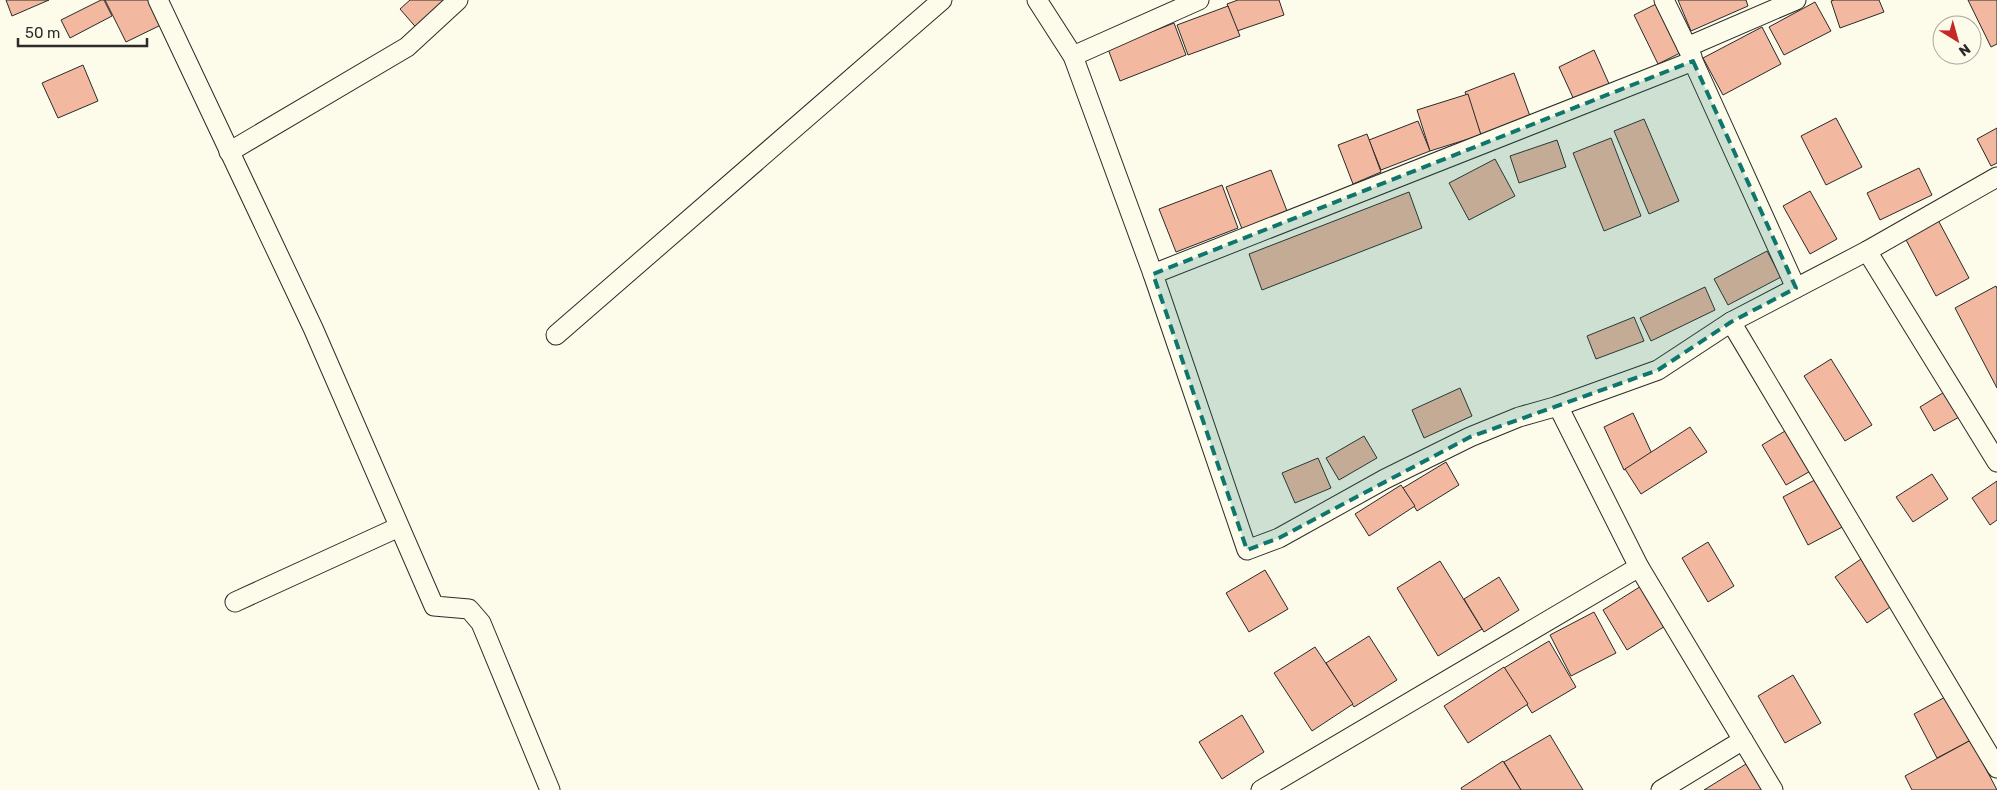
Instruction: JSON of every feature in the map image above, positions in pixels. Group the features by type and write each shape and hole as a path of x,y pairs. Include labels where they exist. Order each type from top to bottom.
{"street":[{"path":"158,0 312,328 434,606 469,609 481,623 550,790"},
{"path":"229,152 407,47 458,0"},
{"path":"556,335 942,0"},
{"path":"1037,0 1073,56 1153,274 1248,550 1278,538 1385,479 1470,437 1519,417 1558,406 1658,370 1730,322 1867,251 1997,177"},
{"path":"1073,56 1199,0"},
{"path":"1664,0 1796,288"},
{"path":"1153,274 1690,54 1796,0"},
{"path":"1867,251 1997,462"},
{"path":"1730,322 1997,768"},
{"path":"1558,406 1639,567 1773,790"},
{"path":"235,602 399,527"},
{"path":"1261,790 1639,567"},
{"path":"1661,790 1743,740"}],"highlighted area":[{"path":"1693,61 1796,288 1731,322 1658,370 1470,437 1279,538 1247,550 1153,274"}],"building":[{"path":"6,0 49,0 12,16"},
{"path":"104,0 112,16 70,38 61,20"},
{"path":"105,0 156,0 167,22 126,42"},
{"path":"410,0 457,0 420,32 400,9"},
{"path":"1238,0 1279,0 1284,15 1237,31 1227,4"},
{"path":"1678,0 1746,0 1748,6 1691,31"},
{"path":"1879,0 1884,12 1840,28 1831,1"},
{"path":"1968,0 1997,0 1997,44 1991,47 1982,29 1982,15 1975,15"},
{"path":"1815,2 1831,31 1784,55 1769,27"},
{"path":"1658,3 1682,52 1658,64 1634,15"},
{"path":"1228,6 1240,36 1188,55 1177,25"},
{"path":"1174,23 1186,55 1120,81 1108,49"},
{"path":"1762,27 1781,64 1723,95 1703,58"},
{"path":"1594,50 1610,86 1575,102 1559,67"},
{"path":"83,65 98,101 58,118 42,83"},
{"path":"1514,73 1530,116 1481,135 1465,92"},
{"path":"1468,94 1481,135 1430,151 1417,110"},
{"path":"1836,118 1862,167 1826,185 1801,136"},
{"path":"1644,119 1679,201 1649,214 1614,131"},
{"path":"1418,121 1430,151 1381,170 1369,140"},
{"path":"1997,128 1997,163 1991,166 1977,139"},
{"path":"1367,134 1381,172 1353,184 1338,145"},
{"path":"1611,138 1641,216 1604,231 1573,153"},
{"path":"1557,140 1566,167 1519,183 1510,156"},
{"path":"1495,159 1515,196 1469,220 1449,183"},
{"path":"1919,168 1932,195 1880,220 1867,193"},
{"path":"1271,170 1287,211 1242,229 1226,187"},
{"path":"1222,185 1238,228 1176,252 1159,209"},
{"path":"1810,191 1837,239 1810,254 1783,206"},
{"path":"1409,192 1422,228 1262,290 1249,254"},
{"path":"1938,220 1969,278 1936,296 1905,238"},
{"path":"1767,251 1781,277 1728,305 1714,279"},
{"path":"1996,286 1997,289 1997,388 1955,308"},
{"path":"1705,287 1715,310 1651,341 1640,318"},
{"path":"1634,317 1644,341 1596,359 1587,336"},
{"path":"1831,359 1872,425 1845,441 1804,376"},
{"path":"1460,388 1472,416 1424,438 1412,410"},
{"path":"1946,391 1961,416 1934,431 1920,407"},
{"path":"1633,413 1653,456 1624,470 1604,427"},
{"path":"1690,427 1707,452 1641,494 1625,469"},
{"path":"1790,428 1814,469 1786,485 1762,445"},
{"path":"1364,436 1377,458 1339,480 1326,458"},
{"path":"1318,458 1331,488 1295,503 1282,473"},
{"path":"1446,462 1459,485 1417,511 1403,488"},
{"path":"1932,474 1948,499 1913,522 1896,497"},
{"path":"1824,475 1850,523 1808,545 1783,497"},
{"path":"1997,481 1997,520 1990,525 1972,498"},
{"path":"1401,485 1415,506 1369,536 1355,514"},
{"path":"1708,542 1734,586 1708,602 1682,558"},
{"path":"1861,559 1893,605 1867,623 1835,577"},
{"path":"1440,561 1482,629 1438,656 1397,588"},
{"path":"1265,570 1288,609 1249,632 1226,593"},
{"path":"1499,577 1519,610 1484,632 1464,599"},
{"path":"1646,583 1670,623 1627,650 1603,610"},
{"path":"1594,612 1616,653 1571,676 1550,635"},
{"path":"1369,636 1397,680 1354,707 1326,663"},
{"path":"1549,641 1576,687 1532,713 1504,668"},
{"path":"1315,647 1353,704 1312,731 1274,673"},
{"path":"1504,667 1528,704 1468,743 1444,706"},
{"path":"1793,675 1821,723 1785,743 1758,696"},
{"path":"1947,696 1971,740 1937,758 1914,714"},
{"path":"1242,715 1264,752 1222,779 1199,742"},
{"path":"1550,735 1583,790 1521,790 1504,762"},
{"path":"1971,740 1997,790 1912,790 1905,776"},
{"path":"1503,761 1521,790 1462,790 1461,788"},
{"path":"1746,764 1762,790 1704,790"}]}
